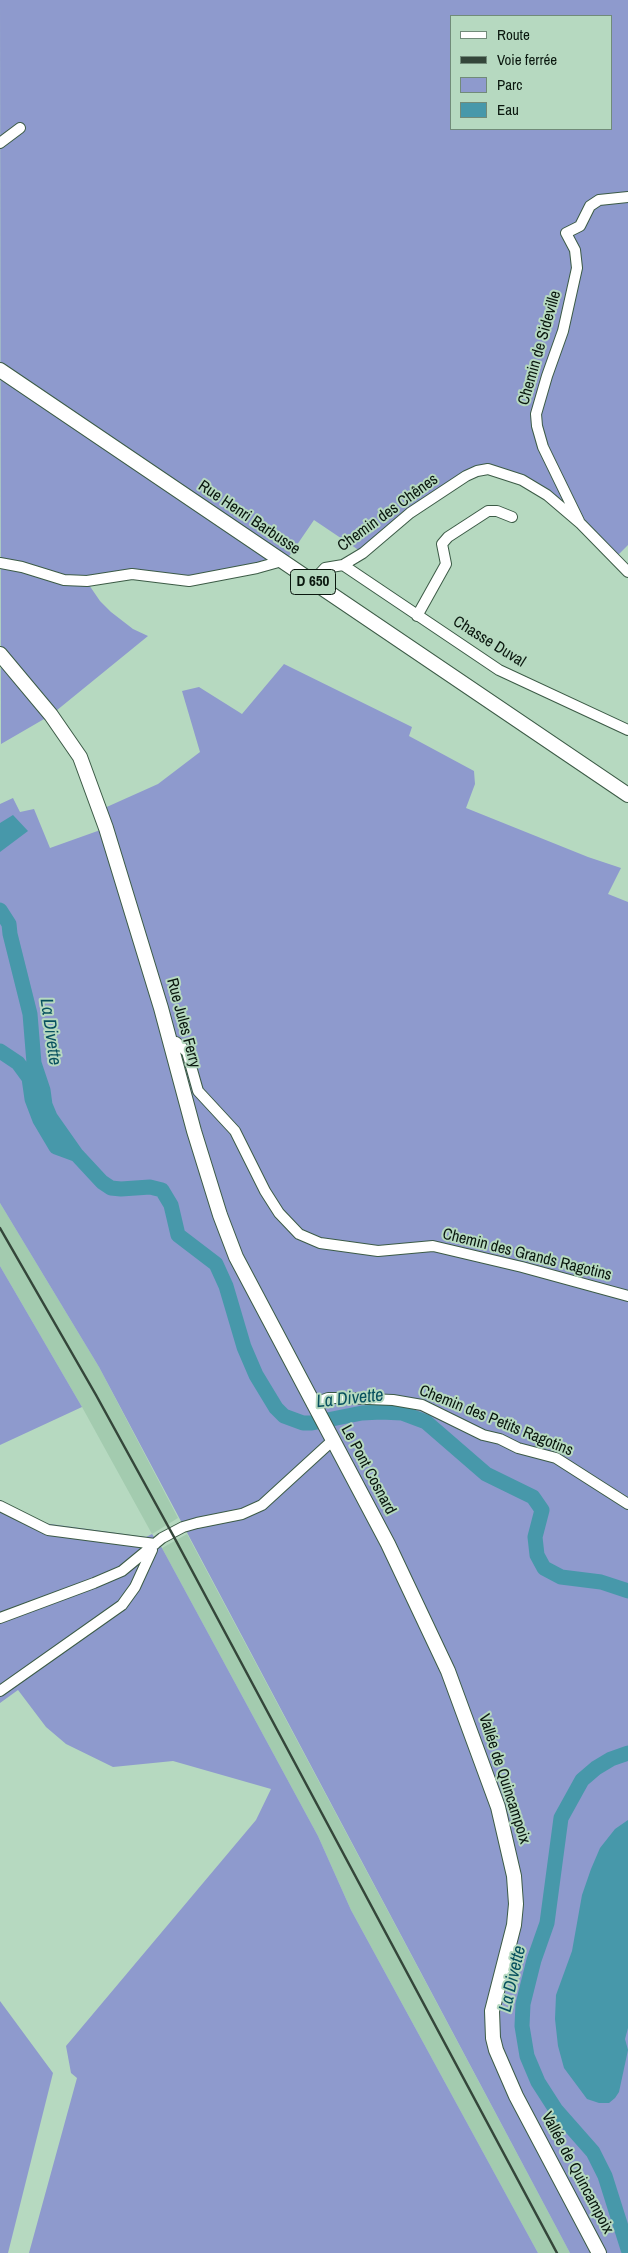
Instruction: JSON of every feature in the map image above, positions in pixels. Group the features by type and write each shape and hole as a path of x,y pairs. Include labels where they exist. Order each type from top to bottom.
{"main road":[{"name":"Rue Henri Barbusse","path":"0,370 628,796"},
{"name":"Rue Jules Ferry","path":"0,654 52,715 80,757 106,828 208,1177 236,1257 315,1408"},
{"name":"Le Pont Cosnard","path":"315,1408 388,1544"},
{"name":"Vallée de Quincampoix","path":"388,1544 448,1671 492,1790 511,1856 516,1904 511,1936 492,2011 496,2050 516,2096 599,2253"}],"street":[{"path":"0,143 20,128"},
{"name":"Chemin de Sideville","path":"581,524 543,447 536,426 538,404 563,331 577,268 575,250 566,233 580,226 590,206 599,200 628,198"},
{"name":"Chemin des Chênes","path":"312,582 325,568 343,565 363,553 410,513 466,476 488,469 522,480 547,495 581,524 628,572"},
{"path":"417,616 446,564 442,544 448,537 488,511 497,511 512,516"},
{"path":"0,563 22,567 64,580 87,581 132,574 189,581 282,561"},
{"name":"Chasse Duval","path":"343,565 499,670 628,730"},
{"name":"Chemin des Grands Ragotins","path":"170,1042 176,1042 187,1052 198,1091 235,1131 265,1191 279,1213 299,1234 320,1243 378,1252 433,1246 522,1267 628,1296"},
{"name":"Chemin des Petits Ragotins","path":"315,1408 328,1398 393,1400 422,1405 483,1435 500,1439 518,1448 556,1458 628,1504"},
{"path":"0,1618 111,1576 131,1565 154,1544 183,1527 242,1514 262,1505 332,1441"},
{"path":"0,1506 48,1530 154,1544"},
{"path":"0,1691 122,1605 135,1587 154,1544"}],"shaded area":[{"path":"0,1203 99,1367 178,1518 152,1534 82,1407 0,1266"},
{"path":"187,1534 570,2253 538,2253 351,1910 318,1836 162,1548"}],"green space":[{"path":"0,0 628,0 628,545 614,559 581,524 522,480 477,470 363,553 314,520 290,555 282,561 189,581 161,577 87,582 100,601 111,612 133,629 148,636 51,715 1,744"},
{"path":"284,664 412,727 409,736 474,771 475,784 466,808 588,857 621,868 608,894 628,902 628,2253 570,2253 99,1367 0,1203 0,804 13,798 20,812 34,809 50,848 106,828 100,810 158,784 200,752 182,691 199,687 242,714"},
{"path":"0,1266 82,1407 0,1445"},
{"path":"0,1500 43,1523 146,1537 152,1534 162,1548 318,1836 351,1910 538,2253 29,2253 77,2078 71,2073 66,2046 256,1820 271,1789 173,1761 113,1767 66,1744 46,1727 18,1690 0,1703"},
{"path":"0,2001 53,2073 8,2253 0,2253"}],"water":[{"path":"13,815 28,831 0,852 0,823"},
{"path":"628,1820 628,2028 625,2039 628,2050 619,2092 609,2103 599,2103 587,2099 564,2068 558,2046 555,2019 556,1995 572,1951 582,1895 591,1869 600,1848 615,1829"}],"waterway":[{"name":"La Divette","path":"0,910 9,924 30,1014 34,1063 50,1117 76,1154 102,1182 111,1188 150,1187 162,1190 171,1205 178,1235 216,1264 226,1286 244,1347 256,1375 276,1408 284,1416 303,1423 312,1423 362,1413 381,1412 402,1413 426,1422 486,1474 533,1497 542,1510 535,1537 537,1555 544,1568 561,1577 601,1582 628,1591"},
{"name":"La Divette","path":"0,1051 18,1063 29,1078 32,1099 40,1120 56,1147 75,1154"},
{"name":"La Divette","path":"628,1753 611,1759 596,1768 582,1780 561,1818 547,1923 534,1960 523,2004 522,2026 527,2056 538,2082 556,2110 593,2152 605,2176 628,2249"}],"railway":[{"path":"0,1228 96,1395 174,1537 557,2253"}]}
